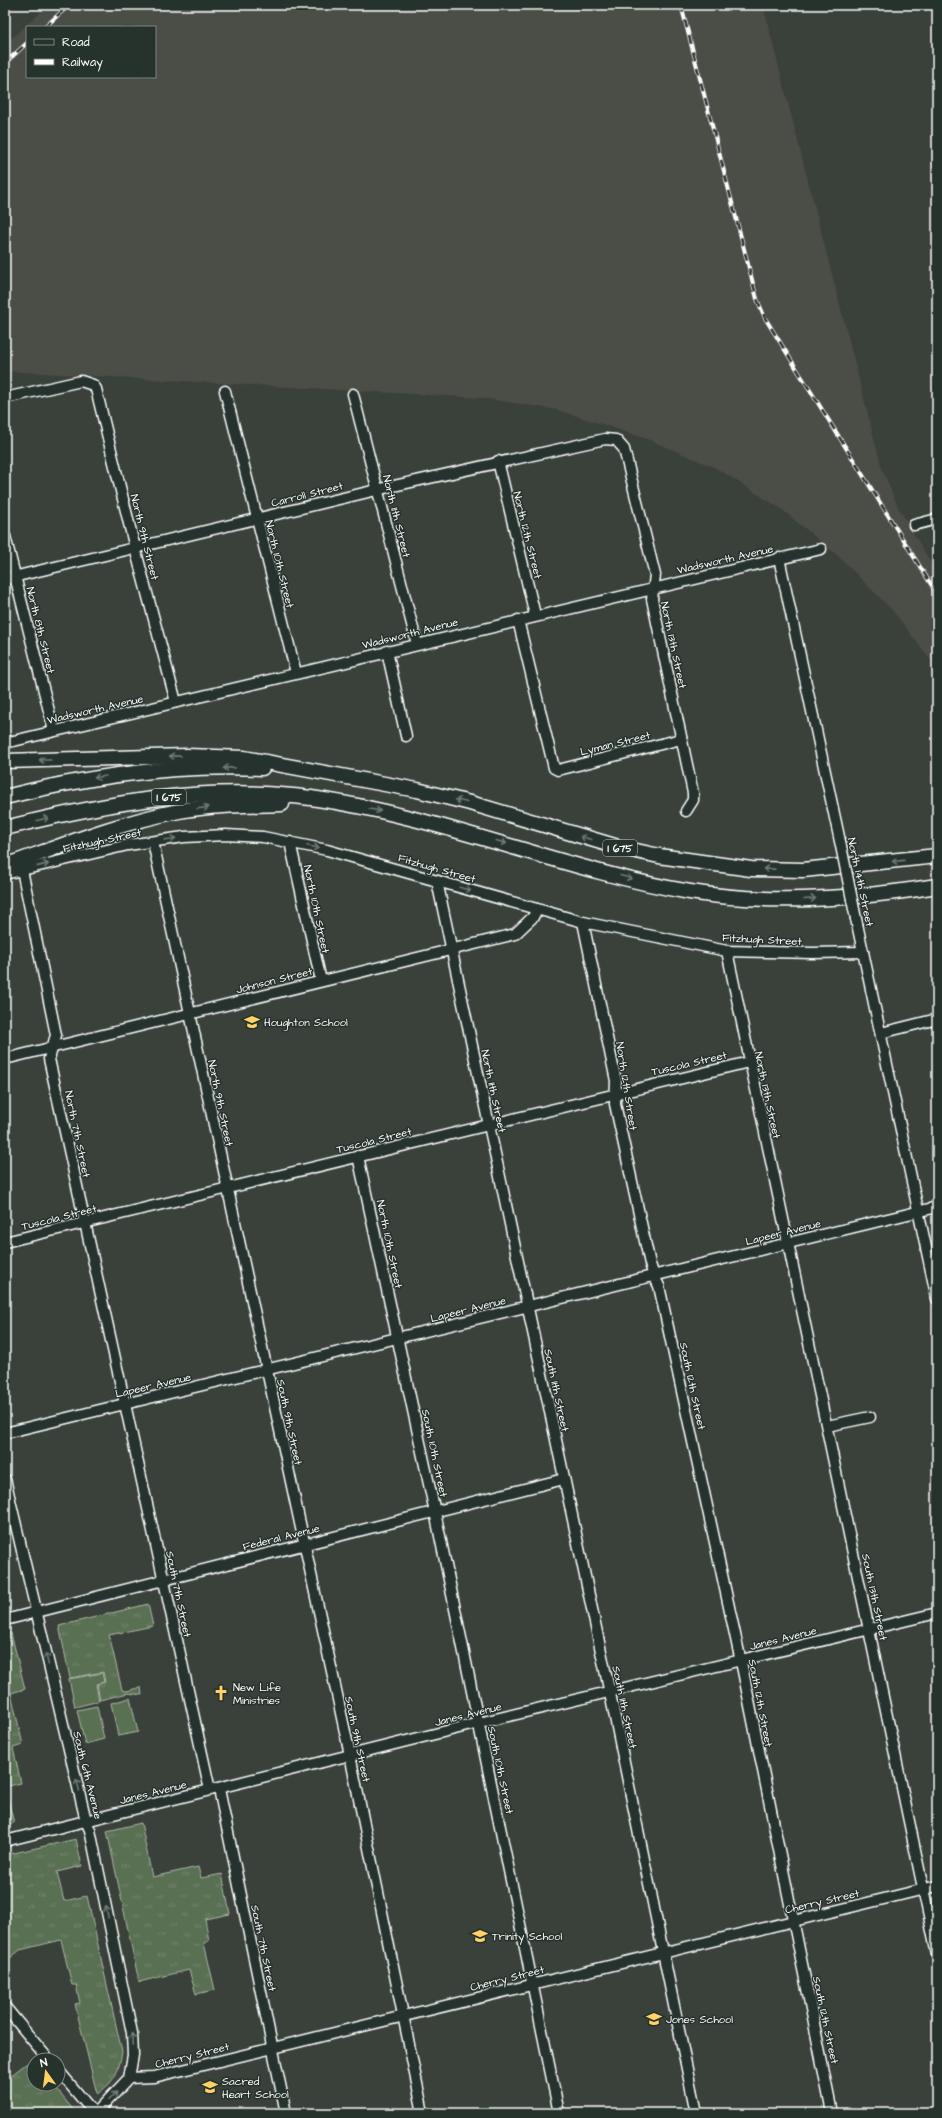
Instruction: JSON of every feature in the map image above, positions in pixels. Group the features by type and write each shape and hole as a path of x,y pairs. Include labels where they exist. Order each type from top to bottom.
{"highway":[{"path":"5,761 212,756 244,758 310,770"},
{"name":"I 675","path":"5,797 55,784 119,774 183,769 247,768 310,770 417,790 470,803 618,847 659,856 751,869 803,870 937,856"},
{"name":"I 675","path":"5,828 66,813 146,798 212,794 250,794 310,798 421,820 577,864 690,892 793,900 912,890 937,886"},
{"path":"5,866 131,824 179,811 228,805 336,803"}],"street":[{"name":"North 9th Street","path":"5,398 81,381 88,382 96,389 135,548 176,702"},
{"name":"North 10th Street","path":"225,391 296,673"},
{"name":"North 11th Street","path":"353,394 417,644"},
{"name":"Carroll Street","path":"10,578 498,461 605,439 616,440"},
{"name":"North 13th Street","path":"616,440 624,449 655,575 655,588 652,599 693,793 693,800 686,811"},
{"name":"North 12th Street","path":"498,461 535,615"},
{"path":"914,525 937,519"},
{"name":"North 8th Street","path":"5,536 10,578 54,731"},
{"name":"Wadsworth Avenue","path":"5,743 535,615 821,549"},
{"name":"North 14th Street","path":"779,558 937,1299"},
{"name":"Lyman Street","path":"518,620 554,768 558,770 681,739"},
{"path":"387,651 406,736"},
{"name":"Fitzhugh Street","path":"5,874 128,845 184,837 226,835 262,837 327,850 583,922 727,951 813,953 863,952"},
{"name":"North 9th Street","path":"153,842 267,1370"},
{"name":"North 10th Street","path":"290,842 321,981"},
{"name":"North 7th Street","path":"22,870 56,1035 49,1059 126,1403"},
{"name":"North 11th Street","path":"437,881 528,1307"},
{"name":"Johnson Street","path":"5,1059 515,934 533,917 537,909"},
{"name":"North 12th Street","path":"583,922 616,1081 615,1104 654,1276"},
{"name":"North 13th Street","path":"727,951 788,1244"},
{"path":"881,1033 937,1019"},
{"name":"Tuscola Street","path":"5,1242 749,1062"},
{"name":"North 10th Street","path":"358,1156 398,1338"},
{"name":"Lapeer Avenue","path":"5,1433 937,1207"},
{"name":"South 13th Street","path":"788,1244 870,1629 937,1955"},
{"name":"South 12th Street","path":"654,1276 659,1286 740,1660 832,2113"},
{"name":"South 11th Street","path":"528,1307 696,2113"},
{"name":"South 10th Street","path":"398,1338 559,2113"},
{"name":"South 9th Street","path":"267,1370 350,1755 422,2113"},
{"name":"South 7th Street","path":"126,1403 163,1579 214,1789 273,2047 286,2113"},
{"path":"827,1426 870,1416"},
{"name":"South 6th Avenue","path":"5,1479 35,1612 86,1821 90,1830 132,2033 133,2055 129,2078"},
{"name":"Federal Avenue","path":"5,1620 564,1479"},
{"name":"Janes Avenue","path":"5,1841 479,1723 937,1613"},
{"name":"Cherry Street","path":"129,2078 154,2077 937,1886"},
{"path":"5,2008 42,2052"},
{"path":"66,2079 95,2113 129,2078"}],"shaded area":[{"path":"49,5 763,5 882,469 898,507 937,573 937,668 893,611 837,555 780,508 716,468 647,439 558,410 482,398 5,371 5,44"}],"green space":[{"path":"148,1604 153,1626 109,1635 122,1690 127,1691 141,1687 142,1695 128,1693 100,1700 97,1684 105,1682 103,1672 70,1678 59,1626"},
{"path":"11,1633 25,1689 11,1693 23,1745 13,1748 21,1783 5,1787 5,1634"},
{"path":"102,1673 104,1682 96,1684 99,1701 75,1707 69,1679"},
{"path":"130,1698 138,1732 118,1736 111,1703"},
{"path":"97,1706 104,1739 85,1744 77,1710"},
{"path":"5,1787 14,1823 5,1825"},
{"path":"141,1823 152,1877 198,1867 201,1878 222,1874 230,1914 205,1919 209,1941 204,1943 215,1990 196,1994 189,1970 139,1982 107,1831"},
{"path":"76,1839 82,1866 57,1872 64,1901 87,1896 122,2052 115,2076 108,2085 97,2094 75,2004 80,2003 76,1985 72,1985 61,1940 20,1950 5,1962 5,1855"},
{"path":"26,2064 26,2092 59,2092 76,2113 5,2113 5,2080"}],"railway":[{"path":"46,26 69,5"},
{"path":"681,5 757,299 765,318 937,594"},
{"path":"5,63 26,44"}],"place":[{"name":"Houghton School","path":"252,1022"},
{"name":"New Life Ministries","path":"221,1693"},
{"name":"Trinity School","path":"480,1936"},
{"name":"Jones School","path":"654,2019"},
{"name":"Sacred Heart School","path":"210,2087"}]}
